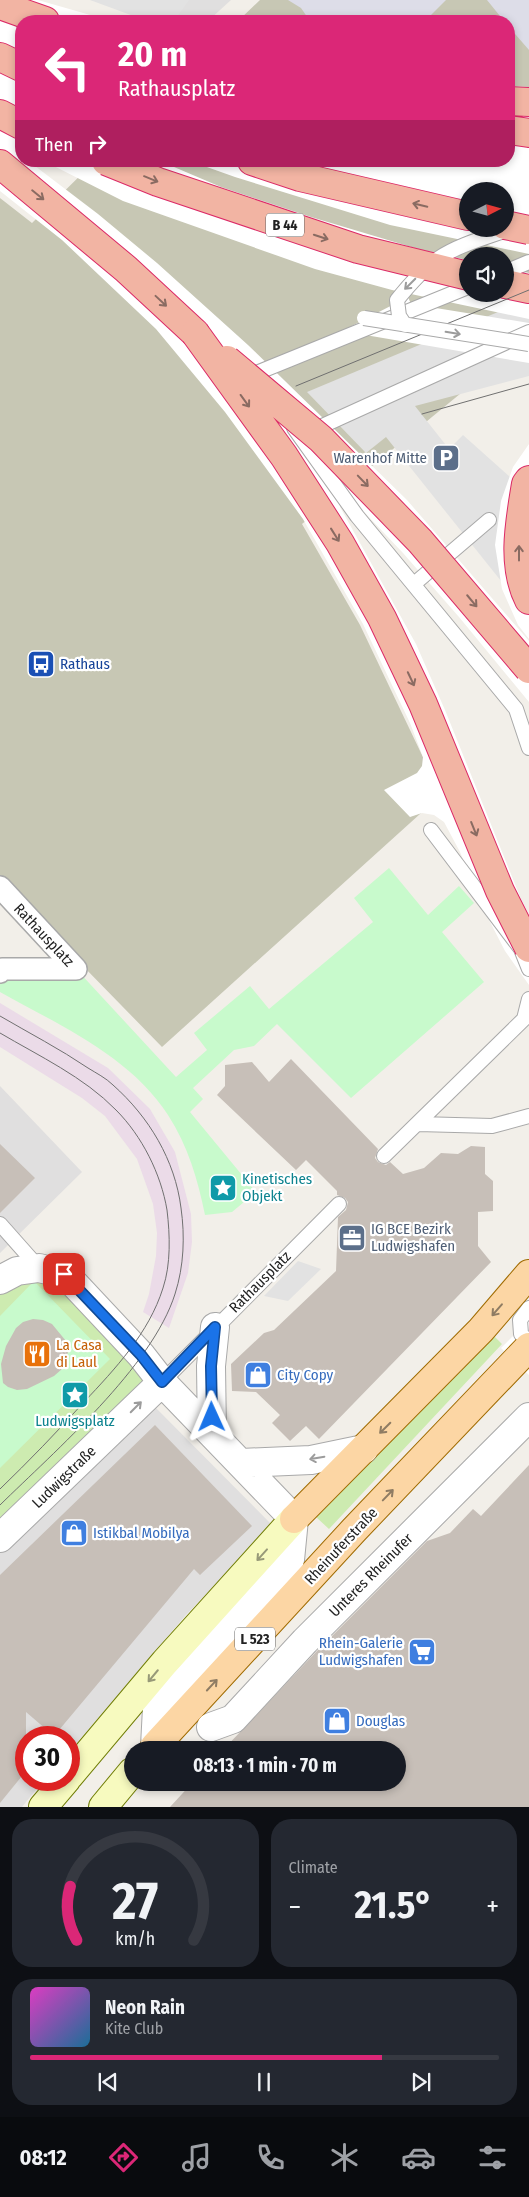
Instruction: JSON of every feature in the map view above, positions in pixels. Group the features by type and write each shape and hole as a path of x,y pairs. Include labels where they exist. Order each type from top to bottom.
{"highway":[{"path":"0,5 28,15"},
{"path":"0,57 15,64"},
{"path":"515,101 529,102"},
{"path":"0,114 15,122"},
{"path":"515,131 529,133"},
{"path":"0,164 126,269 195,333 321,439 420,541 529,669"},
{"name":"B 44","path":"121,167 158,182 358,249 459,274"},
{"path":"270,167 300,177 459,214"},
{"path":"514,227 529,230"},
{"path":"514,286 529,289"},
{"path":"195,333 284,456 340,543 382,618 422,704 500,892 529,948"},
{"path":"529,480 526,484 520,523 518,559 529,600"}],"main road":[{"path":"80,1763 165,1662 294,1519 480,1330 529,1274"},
{"name":"Rheinuferstraße","path":"160,1741 354,1530 524,1350"},
{"path":"102,1807 124,1781"},
{"path":"43,1807 57,1791"}],"street":[{"name":"Rathausplatz","path":"0,887 76,969 2,969 0,972"},
{"path":"0,1280 17,1271 39,1268 64,1274 141,1355 162,1382 294,1519"},
{"path":"212,1434 211,1366 215,1327"},
{"name":"Ludwigstraße","path":"0,1538 162,1382"},
{"name":"Unteres Rheinufer","path":"211,1727 233,1719 305,1641 529,1417"},
{"path":"241,1463 311,1460 364,1449"},
{"name":"Rheinuferstraße","path":"155,1741 158,1708 290,1560 294,1519"}],"lane":[{"path":"405,325 399,316 397,300 407,287 439,258 461,247 529,221"},
{"path":"514,268 529,262"},
{"path":"459,291 254,374 358,516 516,709 529,748"},
{"path":"364,318 529,344"},
{"path":"300,436 529,332"},
{"path":"414,584 489,520"},
{"path":"431,830 521,949 529,969"},
{"path":"384,1156 524,1019 529,999"},
{"path":"418,1124 492,1126 529,1116"},
{"name":"Rathausplatz","path":"162,1382 338,1204"},
{"path":"0,1224 39,1268"},
{"path":"524,1350 520,1320 529,1308"}],"shaded area":[{"path":"90,0 189,0 178,15 131,15"},
{"path":"91,0 231,0 215,15 150,15"},
{"path":"260,0 308,0 329,15 244,15"},
{"path":"288,0 446,0 431,15 306,15 301,8"},
{"path":"419,0 501,0 529,12 529,337 302,524 360,625 441,795 162,1047 0,881 0,198 32,223 89,167 515,167 515,15 403,15"},
{"path":"487,0 529,0 529,50 515,34 515,15 499,15"},
{"name":"Warenhof Mitte","path":"529,299 529,376 415,406 449,449 463,435 510,477 529,616 386,437 366,453 307,392"},
{"path":"0,1003 108,1068 150,1109 175,1152 191,1214 192,1242 188,1273 169,1328 143,1312 149,1294 156,1256 157,1233 153,1204 137,1159 105,1116 82,1098 0,1047"},
{"path":"0,1086 82,1172 0,1253"},
{"path":"298,1261 321,1269 288,1301 264,1296"},
{"path":"153,1405 272,1525 185,1616 80,1739 80,1726 15,1726 15,1791 35,1791 22,1807 0,1807 0,1552"}],"green space":[{"path":"389,868 428,915 459,886 474,903 442,932 484,982 351,1098 277,1024 254,1046 234,1050 193,1088 203,1099 190,1112 256,1192 232,1212 205,1215 187,1151 175,1127 152,1094 134,1076 92,1044 0,992 0,976 78,971 176,1077 207,1050 194,1033 250,986 269,1009 373,922 354,898"},
{"name":"Ludwigsplatz","path":"39,1268 162,1382 0,1538 0,1280"},
{"path":"34,1281 110,1359 0,1468 0,1316"},
{"path":"493,1335 502,1344 329,1529 316,1517 466,1366"}],"pier":[{"path":"0,0 38,0 90,15 15,15 15,167 36,167 98,214 157,263 248,345 407,500 529,641 529,702 403,553 349,496 339,497 340,507 416,644 445,710 521,899 529,914 529,985 505,951 486,914 460,852 444,822 434,815 422,813 410,817 384,790 417,773 422,766 423,757 410,723 363,624 303,519 225,412 156,329 62,240 0,191"},
{"path":"515,86 529,87 529,254 514,251 514,247 495,247 390,225 207,167 515,167"},
{"path":"56,167 174,167 221,187 311,217 418,249 459,258 459,302 514,302 514,270 529,273 529,319 392,290 315,269 123,201"},
{"path":"408,297 411,304 529,323 529,363 342,331"},
{"path":"529,444 529,639 518,625 502,589 495,545 501,501 513,467"},
{"path":"529,1320 529,1375 501,1348"}],"building":[{"path":"291,1059 378,1149 375,1158 378,1162 386,1165 390,1162 403,1174 424,1168 441,1153 458,1154 471,1146 485,1147 485,1174 493,1181 493,1211 478,1212 478,1246 491,1262 319,1439 306,1426 290,1441 272,1423 280,1415 256,1392 232,1391 231,1364 264,1333 274,1330 336,1271 338,1217 346,1210 348,1202 345,1198 337,1195 337,1191 306,1160 296,1170 217,1095 225,1086 225,1065 252,1062 269,1082"},
{"path":"0,1144 35,1178 0,1213"},
{"path":"33,1319 43,1320 52,1324 66,1341 68,1352 62,1369 54,1376 27,1389 17,1390 3,1383 1,1364 6,1346 16,1328 23,1322"},
{"path":"155,1425 252,1526 200,1575 194,1569 62,1726 42,1726 26,1712 26,1726 15,1726 15,1785 0,1803 0,1575"},
{"name":"Rhein-Galerie Ludwigshafen","path":"529,1465 529,1807 170,1807 185,1791 406,1791 406,1741 232,1741 316,1652 427,1541 450,1533 473,1509 481,1516"}],"tram line":[{"path":"296,386 529,290"},
{"path":"422,414 529,384"},
{"path":"0,1016 110,1082 138,1111 158,1140 173,1173 178,1190 183,1229 182,1262 175,1294 163,1322 146,1350 100,1407 0,1505"},
{"path":"0,1033 76,1077 103,1098 125,1120 142,1144 155,1169 167,1210 169,1239 169,1259 163,1288 149,1320 130,1350 53,1435 0,1489"}],"place":[{"name":"Warenhof Mitte","path":"446,458"},
{"name":"Rathaus","path":"41,664"},
{"name":"Kinetisches Objekt","path":"223,1188"},
{"name":"IG BCE Bezirk Ludwigshafen","path":"352,1238"},
{"name":"La Casa di Laul","path":"37,1354"},
{"name":"City Copy","path":"258,1375"},
{"name":"Ludwigsplatz","path":"75,1395"},
{"name":"Istikbal Mobilya","path":"74,1533"},
{"name":"Rhein-Galerie Ludwigshafen","path":"422,1652"},
{"name":"Douglas","path":"337,1721"}],"route":[{"path":"64,1274 141,1355 162,1382 215,1327 211,1366 212,1417"}]}
